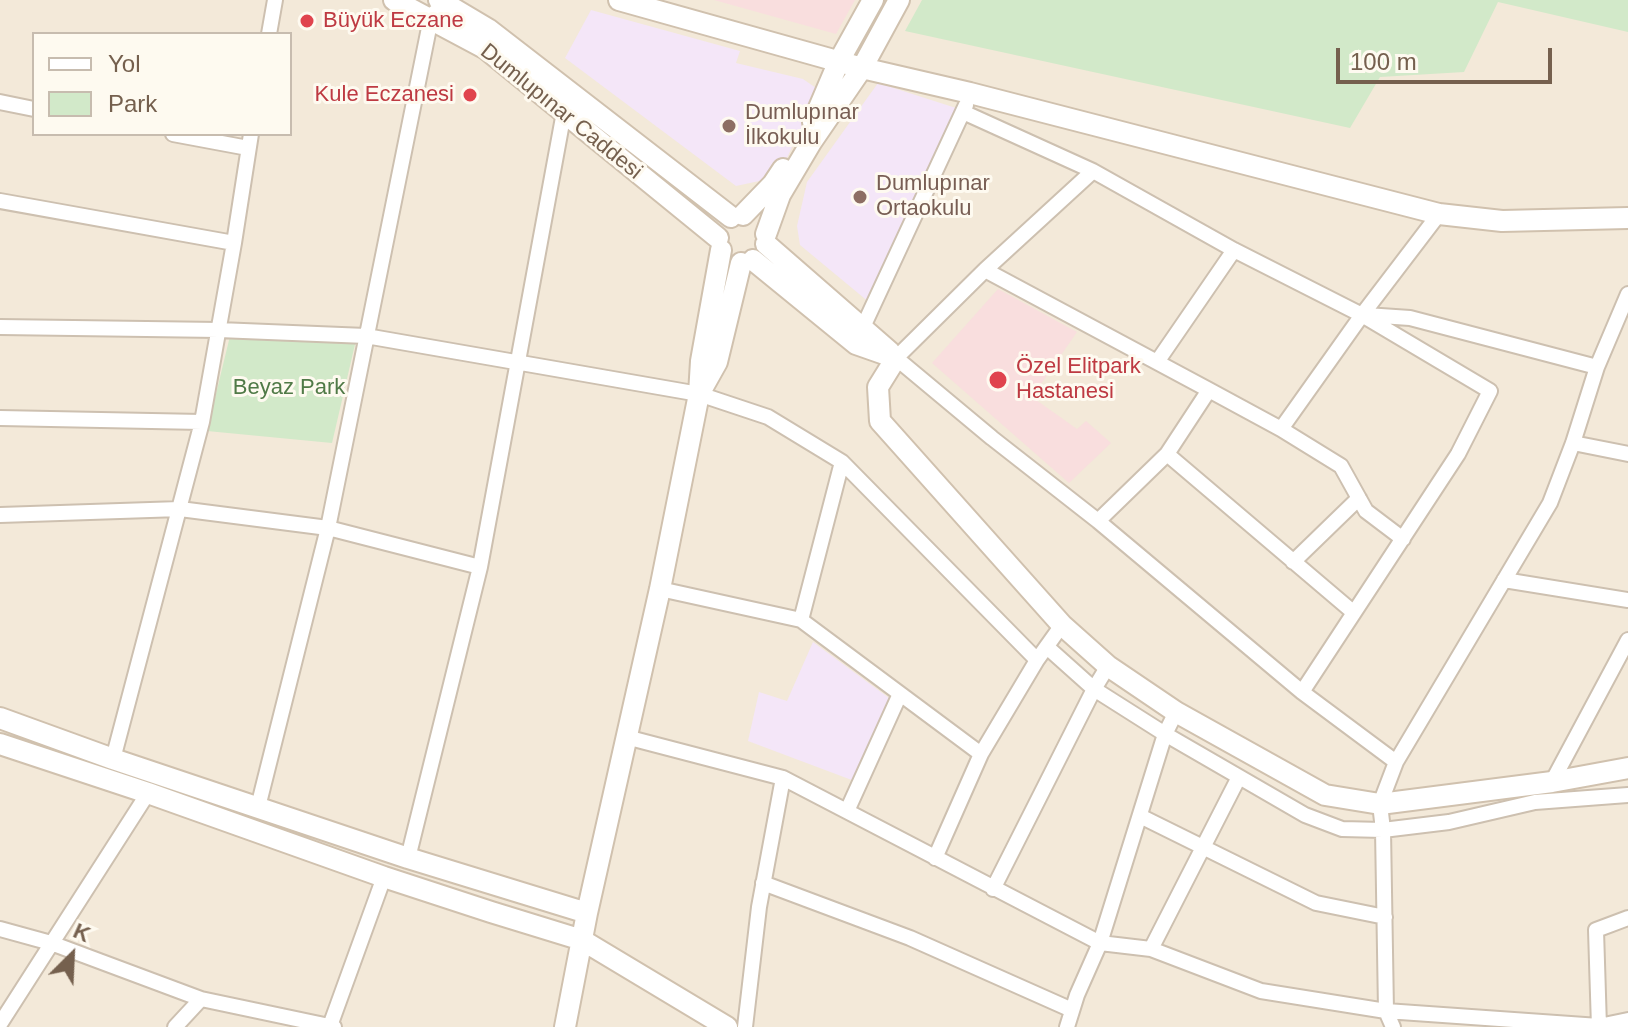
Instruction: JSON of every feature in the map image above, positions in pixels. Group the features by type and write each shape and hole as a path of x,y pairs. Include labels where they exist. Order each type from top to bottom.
{"street":[{"path":"269,32 275,0"},
{"name":"Dumlupınar Caddesi","path":"394,0 438,5 488,29 737,216"},
{"path":"619,0 839,61 967,102 1439,214 1502,221 1628,218"},
{"path":"565,1027 699,394 701,361 722,226 773,184 811,127 839,61 873,0"},
{"path":"699,394 717,362 780,195 812,141 862,68 899,0"},
{"path":"258,807 328,528 438,5"},
{"name":"Dumlupınar Caddesi","path":"438,5 486,49 719,244"},
{"path":"0,102 32,109"},
{"path":"967,102 1234,250 1362,315 1490,391 1458,454 1302,692"},
{"path":"863,327 967,102"},
{"path":"408,858 480,567 564,112"},
{"path":"113,759 202,422 249,141 195,136"},
{"path":"1093,171 985,270 896,358 878,387 880,421 1062,625 1108,666 1176,712 1325,795 1380,804 1552,782 1628,768"},
{"path":"0,201 234,243"},
{"path":"1281,429 1439,214"},
{"path":"737,216 753,218 761,224 757,250"},
{"path":"719,244 729,259 757,250"},
{"path":"757,250 863,327 992,438 1098,521 1302,692 1396,762"},
{"path":"757,250 856,344 896,358"},
{"path":"1157,362 1234,250"},
{"path":"985,270 1281,429 1341,466 1366,511 1403,539"},
{"path":"1393,1027 1386,1011 1380,804 1396,762 1550,503 1597,367 1628,294"},
{"path":"1362,315 1410,318 1597,367"},
{"path":"0,327 366,336 699,394 768,417 842,462 1037,660"},
{"path":"1098,521 1167,454 1209,390"},
{"path":"0,418 202,422"},
{"path":"1573,443 1628,454"},
{"path":"1167,454 1353,612"},
{"path":"801,620 842,462"},
{"path":"1293,562 1359,498"},
{"path":"0,515 180,509 328,528 480,567"},
{"path":"1504,580 1628,600"},
{"path":"660,589 801,620 981,754"},
{"path":"935,858 981,754 1037,660 1062,625"},
{"path":"1552,782 1628,640"},
{"path":"1047,647 1094,689 1165,734 1305,815 1342,829 1383,830 1449,822 1535,802 1628,795"},
{"path":"993,889 1108,666"},
{"path":"847,811 900,694"},
{"path":"1067,1027 1100,943 1165,734 1176,712"},
{"path":"0,718 408,858 587,913"},
{"path":"626,737 783,778 1100,943 1151,949 1261,991 1386,1011 1599,1026 1628,1020"},
{"path":"0,744 384,877 582,940 727,1027"},
{"path":"1151,949 1239,777"},
{"path":"745,1027 759,907 783,778"},
{"path":"0,1024 148,793"},
{"path":"1140,816 1316,903 1385,917"},
{"path":"0,929 51,943 201,999 332,1026 384,877"},
{"path":"763,883 910,938 1072,1010"},
{"path":"1599,1026 1596,930 1628,918"},
{"path":"175,1027 201,999"}],"shaded area":[{"path":"0,0 1628,0 1628,1027 0,1027"},
{"path":"714,0 855,0 836,34"},
{"name":"Dumlupınar İlkokulu","path":"591,10 740,51 736,63 803,79 819,90 785,162 764,180 736,186 565,58"},
{"name":"Dumlupınar Ortaokulu","path":"878,83 956,108 870,303 800,245 797,226 807,182"},
{"name":"Özel Elitpark Hastanesi","path":"998,289 1077,332 1032,397 1077,429 1086,421 1111,443 1069,483 932,363"},
{"path":"813,642 889,698 892,706 857,782 748,741 759,692 787,701"}],"green space":[{"path":"922,0 1628,0 1628,32 1498,2 1464,72 1380,77 1350,128 905,31"},
{"name":"Beyaz Park","path":"230,336 356,340 332,443 207,431"}],"place":[{"name":"Büyük Eczane","path":"307,21"},
{"name":"Kule Eczanesi","path":"470,95"},
{"name":"Dumlupınar İlkokulu","path":"729,126"},
{"name":"Dumlupınar Ortaokulu","path":"860,197"},
{"name":"Özel Elitpark Hastanesi","path":"998,380"}]}
